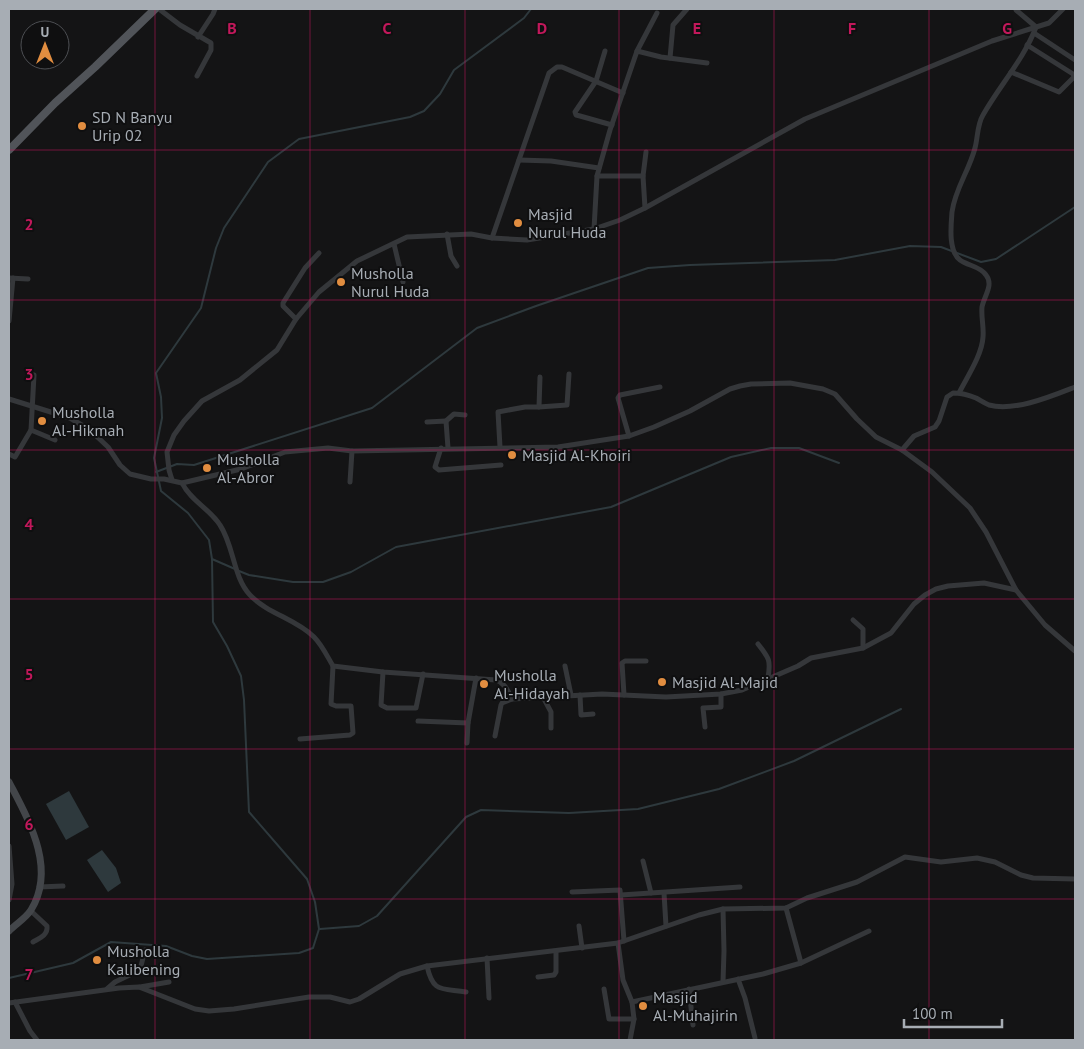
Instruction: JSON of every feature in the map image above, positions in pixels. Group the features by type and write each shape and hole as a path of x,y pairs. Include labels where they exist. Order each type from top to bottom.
{"main road":[{"path":"9,150 55,103 155,9"}],"street":[{"path":"160,9 180,25 212,45 197,76"},
{"path":"198,37 215,9"},
{"path":"670,58 673,25 687,9"},
{"path":"1016,9 1035,30 1075,60"},
{"path":"172,480 168,462 169,445 174,435 193,410 202,401 240,380 277,350 296,319 319,292 357,261 407,237 471,234 492,238 527,240 594,229 620,220 812,116 992,41 1035,30 1053,22 1063,9"},
{"path":"594,229 599,168 637,51 657,13"},
{"path":"959,393 981,348 983,338 982,307 989,290 989,282 982,270 960,260 956,255 952,244 951,228 954,201 956,192 971,161 982,116 1028,45 1035,30"},
{"path":"1011,72 1059,92 1074,77 1073,74 1028,45"},
{"path":"605,51 596,81 575,112 576,115 612,125"},
{"path":"637,51 707,63"},
{"path":"492,238 549,74 557,67 562,67 622,93"},
{"path":"645,208 643,176 646,152"},
{"path":"519,160 599,168"},
{"path":"597,176 643,176"},
{"path":"447,234 451,256 457,266"},
{"path":"394,244 403,282"},
{"path":"296,319 283,306 283,303 305,268 320,253"},
{"path":"9,321 12,299 11,278 28,280"},
{"path":"500,447 498,412 525,407 567,405 569,374"},
{"path":"9,454 15,458 31,430 34,375"},
{"path":"539,407 540,377"},
{"path":"9,399 70,418 90,430 108,447 120,465 130,474 182,483 241,469 286,452 328,448 352,451 558,447 628,436 690,411 740,386 790,383 812,385 835,394 876,437 902,450 932,472 970,508 986,532 1016,590 1045,625 1075,651"},
{"path":"628,436 618,398 620,395 660,387"},
{"path":"902,450 914,436 935,427 947,397 953,393 976,398 988,405 1003,407 1054,395 1075,387"},
{"path":"427,422 446,422 454,414 465,415"},
{"path":"446,422 448,448"},
{"path":"31,430 55,440"},
{"path":"441,448 435,467 439,470 501,465"},
{"path":"350,482 352,451"},
{"path":"182,483 187,493 220,524 249,594 264,607 304,629 314,638 332,666 331,704 351,706 353,733 350,735 300,739"},
{"path":"495,736 501,705 512,699 580,695 666,697 721,694 742,690 798,666 811,658 863,648 891,633 914,604 936,589 984,583 1016,590"},
{"path":"853,620 863,629 863,648"},
{"path":"758,644 769,658 768,678"},
{"path":"624,695 622,663 625,661 646,661"},
{"path":"332,666 383,672 496,680 501,682 512,699"},
{"path":"565,666 571,696"},
{"path":"383,672 381,704 387,708 416,708 423,674"},
{"path":"467,743 468,722 476,678"},
{"path":"705,727 703,708 720,707 721,694"},
{"path":"580,695 581,715 593,714"},
{"path":"543,697 551,712 551,728"},
{"path":"418,721 468,722"},
{"path":"9,782 24,813 41,857 42,869 40,887 31,911 9,931"},
{"path":"9,846 12,884 9,900"},
{"path":"139,987 195,1009 209,1011 309,997 330,997 352,1002 359,1000 400,974 427,966 621,942 723,909 786,908 807,898 858,882 905,857 942,862 976,858 995,862 1021,875 1034,878 1075,879"},
{"path":"643,861 652,893"},
{"path":"40,887 63,886"},
{"path":"621,895 740,887"},
{"path":"572,892 620,890 624,980 632,1002 634,1019 630,1040"},
{"path":"664,892 666,926"},
{"path":"786,908 801,963"},
{"path":"723,909 723,982"},
{"path":"31,911 47,926 48,930 33,942"},
{"path":"579,926 582,948"},
{"path":"632,1002 796,966 869,931"},
{"path":"104,990 140,970 145,950"},
{"path":"538,977 556,972 556,951"},
{"path":"487,958 489,998"},
{"path":"427,966 433,984 439,988 466,992"},
{"path":"738,979 755,1038"},
{"path":"9,1003 169,982"},
{"path":"604,989 609,1019 634,1019"},
{"path":"689,989 693,1025"},
{"path":"16,1002 30,1031 38,1040"}],"shaded area":[{"path":"69,791 89,827 66,840 46,804"},
{"path":"102,850 116,868 121,883 108,892 87,860"}],"waterway":[{"path":"9,978 73,963 111,942 166,946 192,956 207,959 299,953 313,948 319,929 315,902 307,879 249,812 244,700 241,676 213,622 212,559 209,540 188,513 161,491 154,458 162,418 161,397 156,373 201,308 216,248 224,228 268,162 299,139 410,117 424,111 440,94 454,70 524,18 531,9"},
{"path":"156,472 177,464 194,465 372,408 477,328 648,268 835,260 910,246 941,247 981,262 996,259 1075,207"},
{"path":"239,571 249,575 293,582 323,582 351,572 396,547 611,507 731,457 771,448 799,448 839,463"},
{"path":"212,559 235,569"},
{"path":"320,929 359,926 377,916 466,817 481,810 569,813 638,809 719,789 794,761 901,709"}],"place":[{"name":"SD N Banyu Urip 02","path":"82,126"},
{"name":"Masjid Nurul Huda","path":"518,223"},
{"name":"Musholla Nurul Huda","path":"341,282"},
{"name":"Musholla Al-Hikmah","path":"42,421"},
{"name":"Masjid Al-Khoiri","path":"512,455"},
{"name":"Musholla Al-Abror","path":"207,468"},
{"name":"Masjid Al-Majid","path":"662,682"},
{"name":"Musholla Al-Hidayah","path":"484,684"},
{"name":"Musholla Kalibening","path":"97,960"},
{"name":"Masjid Al-Muhajirin","path":"643,1006"}]}
